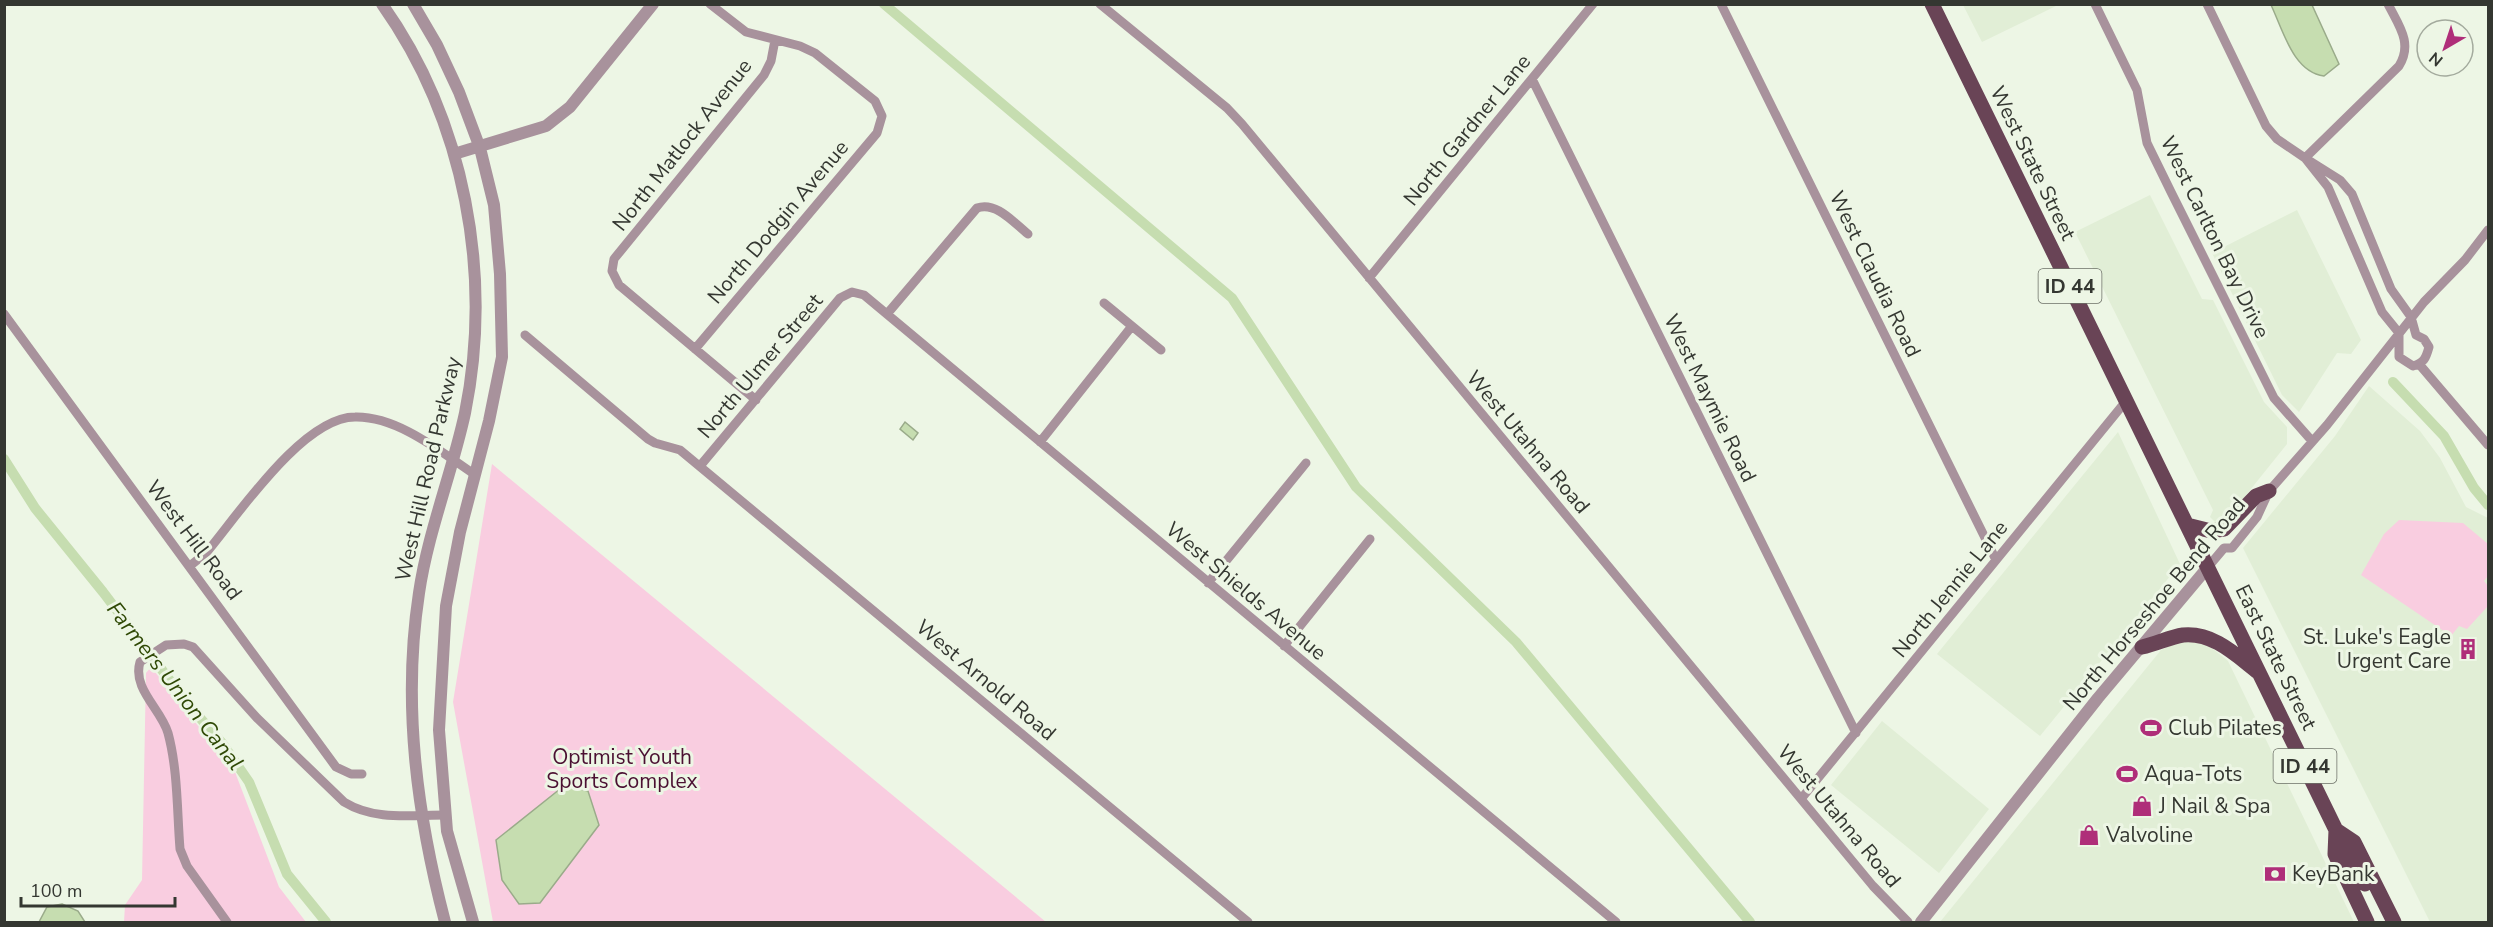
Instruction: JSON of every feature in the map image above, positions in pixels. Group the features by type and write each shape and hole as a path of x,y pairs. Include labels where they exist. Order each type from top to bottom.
{"main road":[{"name":"West State Street","path":"1932,4 2208,567"},
{"path":"2187,525 2211,531 2224,530 2256,496 2269,491"},
{"name":"East State Street","path":"2208,567 2336,836 2336,854 2367,922"},
{"path":"2142,647 2182,635 2195,635 2221,644 2260,673"},
{"path":"2336,836 2368,890 2374,897 2382,898 2394,922"}],"street":[{"name":"West Hill Road Parkway","path":"382,4 414,57 454,154 468,209 474,276 475,355 464,415 451,458 419,592 413,661 412,731 420,815 445,922"},
{"path":"413,4 437,45 459,92 480,148 494,205 500,274 502,357 446,606 439,730 447,831 473,922"},
{"path":"454,154 480,148 546,126 570,107 653,4"},
{"path":"710,4 746,32 775,40"},
{"name":"West Utahna Road","path":"1100,4 1227,108 1801,799 1901,918 1908,922"},
{"name":"North Gardner Lane","path":"1369,278 1593,4"},
{"name":"West Claudia Road","path":"1721,4 1996,560"},
{"name":"West Carlton Bay Drive","path":"2095,4 2137,90 2147,143 2192,234 2274,398 2312,441"},
{"path":"2207,4 2266,126 2277,139 2340,180 2352,194 2391,289 2412,317 2416,335 2424,339 2429,347 2426,359 2419,364 2413,366 2399,357 2399,333 2382,312 2328,187 2305,158"},
{"path":"2305,158 2399,66 2406,54 2406,40 2388,4"},
{"name":"North Dodgin Avenue","path":"695,349 877,134 882,116 875,101 827,61 800,46 775,40"},
{"name":"North Matlock Avenue","path":"695,349 619,285 612,271 614,259 764,75 771,61 775,40"},
{"name":"West Maymie Road","path":"1532,79 1856,732"},
{"path":"887,314 972,211 984,205 996,209 1028,234"},
{"name":"North Horseshoe Bend Road","path":"1921,922 2098,698 2224,548 2232,548 2250,525 2269,491 2412,317 2488,230"},
{"name":"West Shields Avenue","path":"852,292 864,295 1616,922"},
{"name":"North Ulmer Street","path":"700,466 840,298 852,292"},
{"path":"1104,303 1161,350"},
{"name":"West Hill Road","path":"4,314 191,565 336,767 351,774 362,774"},
{"path":"1040,442 1132,326"},
{"name":"West Arnold Road","path":"525,335 648,439 680,450 700,466 1248,922"},
{"path":"695,349 756,400"},
{"path":"2419,364 2488,445"},
{"name":"North Jennie Lane","path":"1801,799 2126,401"},
{"path":"191,565 206,553 282,461 304,439 341,418 356,417 380,421 413,436 474,474"},
{"path":"1208,583 1306,463"},
{"path":"1284,646 1370,539"},
{"path":"227,922 182,858 168,734 160,715 146,696 139,677 140,662 166,645 184,644 193,647 256,718 344,802 359,811 374,815 446,815"}],"shaded area":[{"path":"1963,5 2058,5 1982,42"},
{"path":"2271,5 2312,5 2339,64 2324,76 2304,67 2290,48"},
{"path":"2150,195 2202,299 2213,300 2264,402 2287,427 2287,444 2226,520 2216,523 2210,517 2213,510 2075,232"},
{"path":"2297,210 2361,340 2351,354 2337,353 2299,412 2282,395 2212,253"},
{"path":"2369,386 2420,431 2440,458 2466,507 2488,518 2488,922 2430,922 2243,548 2335,436"},
{"path":"905,422 918,433 913,440 900,429"},
{"path":"2118,432 2180,564 2040,736 1937,654"},
{"path":"2183,640 2208,645 2228,661 2354,922 1940,922 2161,650"},
{"path":"1882,721 1989,809 1939,873 1831,785"},
{"path":"565,785 588,791 599,825 540,903 519,904 502,880 496,840"},
{"path":"62,904 78,911 85,922 39,922 47,907"}],"green space":[{"name":"Optimist Youth Sports Complex","path":"492,464 1046,922 493,922 453,702"},
{"path":"2399,520 2463,523 2488,544 2488,576 2484,581 2488,586 2488,606 2467,629 2459,626 2451,636 2361,575 2384,534"},
{"path":"151,667 235,772 279,887 306,922 124,922 125,905 142,880 146,673"}],"waterway":[{"path":"884,4 1232,298 1356,487 1516,642 1750,922"},
{"path":"2393,382 2444,436 2474,488 2488,505"},
{"name":"Farmers Union Canal","path":"4,459 35,508 103,592 187,703 222,743 249,782 287,874 326,922"}],"place":[{"name":"St. Luke's Eagle Urgent Care","path":"2468,649"},
{"name":"Club Pilates","path":"2151,728"},
{"name":"Aqua-Tots","path":"2127,774"},
{"name":"J Nail & Spa","path":"2142,806"},
{"name":"Valvoline","path":"2089,835"},
{"name":"KeyBank","path":"2275,874"}]}
